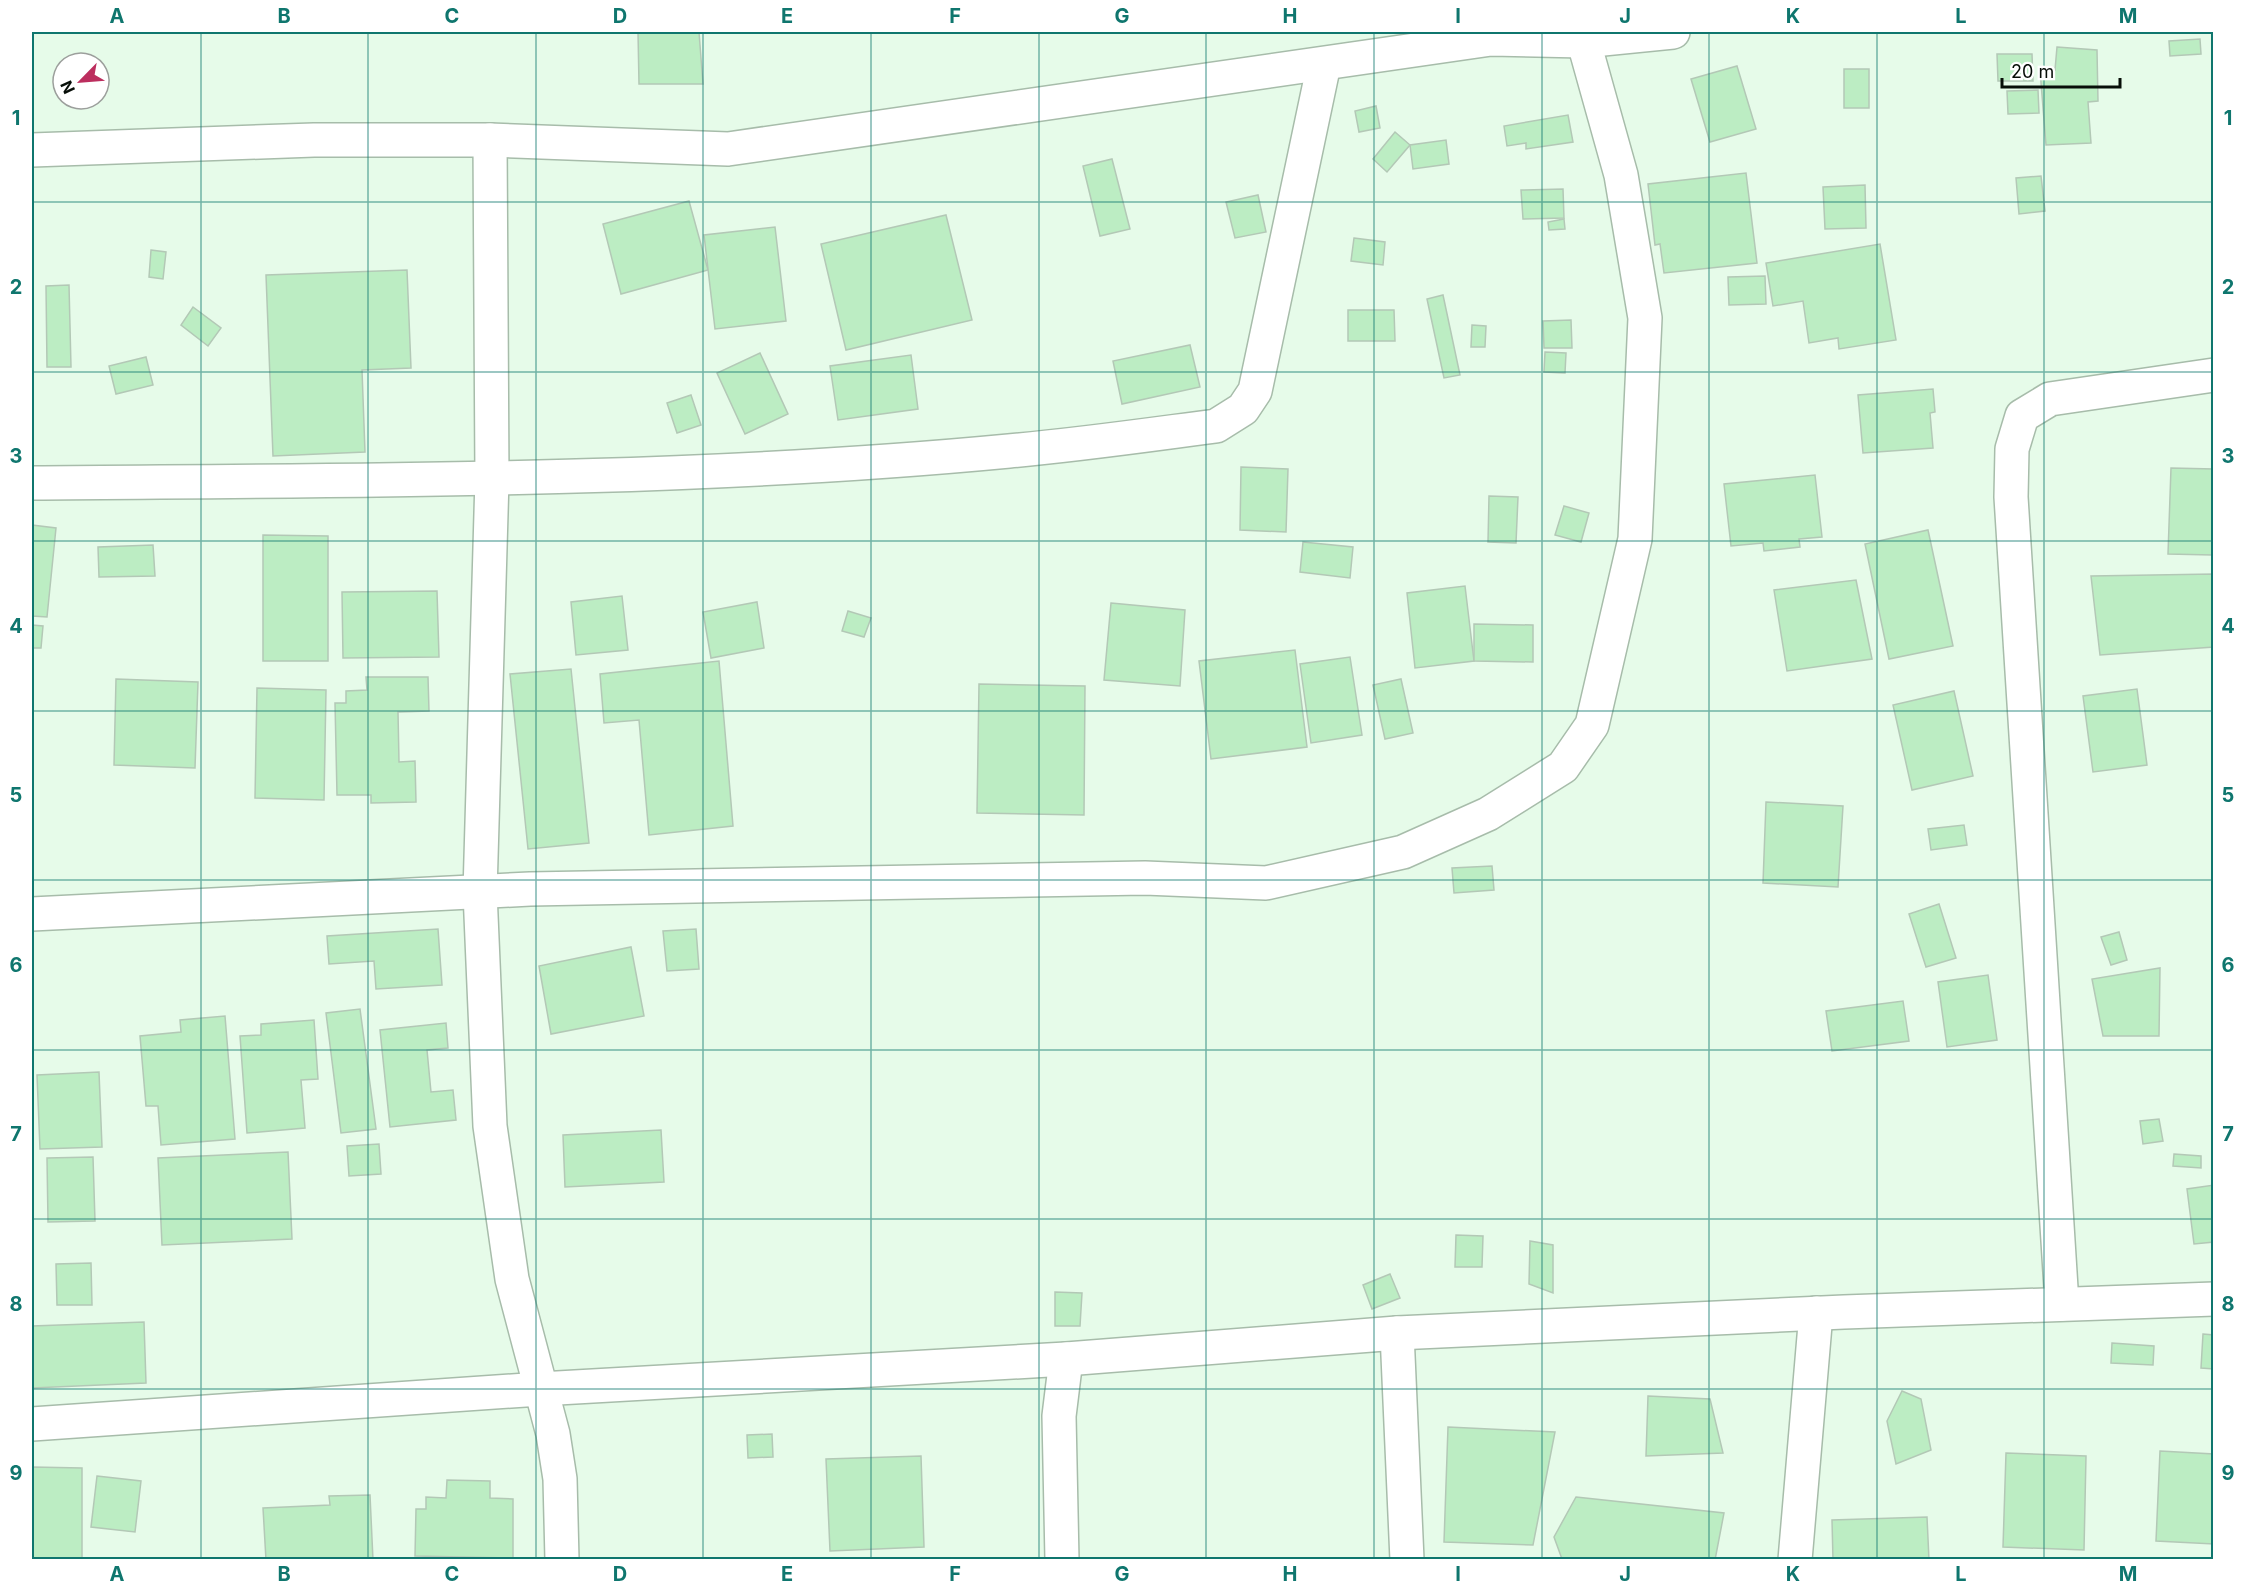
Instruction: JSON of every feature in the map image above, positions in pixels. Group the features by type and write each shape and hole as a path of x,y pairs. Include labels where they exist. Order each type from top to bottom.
{"street":[{"path":"32,150 314,140 490,140 728,149 1491,39 1673,32"},
{"path":"32,914 480,892 1145,878 1266,883 1403,852 1488,814 1563,767 1592,724 1635,539 1645,318 1621,175 1582,36"},
{"path":"32,483 492,479 783,467 1008,452 1216,426 1243,409 1255,391 1324,64"},
{"path":"490,140 492,479 480,892 490,1126 512,1279 553,1434 560,1479 562,1560"},
{"path":"2062,1304 2011,496 2012,449 2022,416 2050,399 2214,375"},
{"path":"32,1424 540,1389 1066,1359 1397,1333 1816,1313 2214,1299"},
{"path":"1795,1560 1816,1313"},
{"path":"1397,1333 1407,1560"},
{"path":"1062,1560 1059,1416 1066,1359"}],"building":[{"path":"638,32 699,32 703,84 639,84"},
{"path":"2200,39 2201,54 2170,56 2169,41"},
{"path":"2057,47 2097,50 2098,101 2088,102 2091,143 2046,145 2040,70 2055,70"},
{"path":"1997,54 2032,54 2033,81 1998,81"},
{"path":"1737,66 1756,129 1710,142 1691,79"},
{"path":"1844,69 1869,69 1869,108 1844,108"},
{"path":"2038,90 2039,113 2008,114 2007,91"},
{"path":"1376,106 1380,128 1359,132 1355,111"},
{"path":"1568,115 1573,142 1526,149 1526,143 1507,146 1504,126"},
{"path":"1395,132 1410,145 1387,172 1373,159"},
{"path":"1446,140 1449,164 1413,169 1410,145"},
{"path":"1112,159 1130,229 1100,236 1083,166"},
{"path":"1746,173 1757,263 1664,273 1660,244 1655,245 1648,184"},
{"path":"2041,176 2045,211 2019,214 2016,178"},
{"path":"1865,185 1866,228 1825,229 1823,187"},
{"path":"1563,189 1564,218 1523,219 1521,190"},
{"path":"1258,195 1266,232 1235,238 1226,202"},
{"path":"689,201 708,270 621,294 603,224"},
{"path":"946,215 972,320 846,350 821,244"},
{"path":"1564,219 1565,229 1549,230 1548,222"},
{"path":"775,227 786,321 715,329 704,235"},
{"path":"1354,238 1385,242 1383,265 1351,261"},
{"path":"1880,244 1896,340 1839,349 1838,338 1809,343 1803,301 1773,306 1766,263"},
{"path":"151,250 166,252 163,279 149,277"},
{"path":"407,270 411,368 362,370 365,452 273,456 266,275"},
{"path":"1765,276 1766,304 1729,305 1728,277"},
{"path":"69,285 71,367 47,367 46,286"},
{"path":"1443,295 1460,375 1444,378 1427,299"},
{"path":"193,307 221,328 208,346 181,325"},
{"path":"1348,310 1394,310 1395,341 1348,341"},
{"path":"1571,320 1572,348 1544,348 1543,321"},
{"path":"1472,325 1486,326 1485,347 1471,347"},
{"path":"1190,345 1200,387 1122,404 1113,361"},
{"path":"1545,352 1566,353 1565,373 1544,372"},
{"path":"760,353 788,414 745,434 717,373"},
{"path":"911,355 918,409 838,420 830,366"},
{"path":"146,357 153,385 116,394 109,366"},
{"path":"1933,389 1935,412 1930,413 1933,448 1863,453 1858,395"},
{"path":"691,395 701,425 677,433 667,403"},
{"path":"1241,467 1288,469 1286,532 1240,530"},
{"path":"2171,468 2214,469 2212,555 2168,554"},
{"path":"1815,475 1822,537 1799,539 1800,547 1764,551 1763,543 1731,546 1724,484"},
{"path":"1489,496 1518,497 1516,543 1488,542"},
{"path":"1564,506 1589,513 1581,542 1555,535"},
{"path":"32,525 56,528 47,617 32,616"},
{"path":"1928,530 1953,646 1889,659 1865,544"},
{"path":"263,535 328,536 328,661 263,661"},
{"path":"1303,542 1353,547 1350,578 1300,572"},
{"path":"153,545 155,576 99,577 98,547"},
{"path":"2214,574 2214,647 2100,655 2091,576"},
{"path":"1856,580 1872,659 1787,671 1774,590"},
{"path":"1465,586 1474,661 1415,668 1407,593"},
{"path":"437,591 439,657 343,658 342,592"},
{"path":"622,596 628,650 576,655 571,602"},
{"path":"757,602 764,648 711,658 703,612"},
{"path":"1111,603 1185,610 1180,686 1104,680"},
{"path":"848,611 871,618 864,637 842,631"},
{"path":"1474,624 1533,625 1533,662 1474,661"},
{"path":"32,625 43,626 41,648 32,648"},
{"path":"1295,650 1307,747 1211,759 1199,661"},
{"path":"1350,657 1362,735 1311,743 1300,664"},
{"path":"719,661 733,826 649,835 639,720 604,723 600,674"},
{"path":"571,669 589,843 528,849 510,674"},
{"path":"366,677 428,677 429,711 398,712 399,762 415,761 416,802 371,803 371,795 337,795 335,703 346,703 346,691 367,690"},
{"path":"116,679 198,682 195,768 114,765"},
{"path":"1401,679 1413,733 1385,739 1373,685"},
{"path":"979,684 1085,686 1084,815 977,813"},
{"path":"257,688 326,690 324,800 255,798"},
{"path":"2137,689 2147,765 2093,772 2083,696"},
{"path":"1954,691 1973,776 1912,790 1893,705"},
{"path":"1766,802 1843,806 1838,887 1763,883"},
{"path":"1964,825 1967,845 1931,850 1928,829"},
{"path":"1492,866 1494,890 1454,893 1452,868"},
{"path":"1939,904 1956,958 1926,967 1909,914"},
{"path":"438,929 442,985 376,989 374,961 329,964 327,936"},
{"path":"696,929 699,969 667,971 663,931"},
{"path":"2119,932 2127,960 2111,965 2101,937"},
{"path":"631,947 644,1016 551,1034 539,966"},
{"path":"2160,968 2159,1036 2103,1036 2092,979"},
{"path":"1988,975 1997,1040 1947,1047 1938,982"},
{"path":"1903,1001 1909,1041 1832,1051 1826,1011"},
{"path":"360,1009 376,1129 341,1133 326,1013"},
{"path":"225,1016 235,1139 161,1145 158,1106 146,1106 140,1036 181,1032 180,1020"},
{"path":"314,1020 318,1079 301,1080 305,1128 247,1133 240,1036 261,1035 261,1024"},
{"path":"446,1023 448,1048 427,1050 431,1092 453,1090 456,1120 390,1127 380,1030"},
{"path":"99,1072 102,1147 40,1149 37,1075"},
{"path":"2159,1119 2163,1141 2143,1144 2140,1121"},
{"path":"661,1130 664,1182 565,1187 563,1135"},
{"path":"379,1144 381,1174 349,1176 347,1146"},
{"path":"288,1152 292,1239 162,1245 158,1158"},
{"path":"2174,1154 2201,1156 2201,1168 2173,1166"},
{"path":"93,1157 95,1221 48,1222 47,1158"},
{"path":"2214,1185 2214,1242 2194,1244 2187,1189"},
{"path":"1456,1235 1483,1236 1482,1267 1455,1267"},
{"path":"1530,1241 1553,1245 1553,1293 1529,1284"},
{"path":"91,1263 92,1305 57,1305 56,1264"},
{"path":"1390,1274 1400,1298 1372,1309 1363,1285"},
{"path":"1055,1292 1082,1293 1080,1326 1055,1326"},
{"path":"144,1322 146,1383 32,1388 32,1326"},
{"path":"2203,1334 2214,1335 2214,1369 2201,1368"},
{"path":"2112,1343 2154,1346 2153,1365 2111,1363"},
{"path":"1902,1391 1921,1399 1931,1450 1896,1464 1887,1421"},
{"path":"1648,1396 1710,1399 1723,1453 1646,1456"},
{"path":"1448,1427 1555,1432 1533,1545 1444,1542"},
{"path":"772,1434 773,1457 748,1458 747,1435"},
{"path":"2160,1451 2214,1454 2214,1544 2156,1541"},
{"path":"2006,1453 2086,1456 2084,1550 2003,1547"},
{"path":"921,1456 924,1547 830,1551 826,1459"},
{"path":"32,1467 82,1468 82,1560 32,1560"},
{"path":"97,1476 141,1481 135,1532 91,1527"},
{"path":"447,1480 490,1481 490,1498 513,1499 513,1558 415,1556 416,1509 426,1509 426,1497 446,1498"},
{"path":"370,1495 373,1560 266,1560 263,1508 330,1505 329,1496"},
{"path":"1576,1497 1724,1513 1715,1560 1562,1559 1554,1537"},
{"path":"1927,1517 1929,1560 1833,1560 1832,1520"}]}
